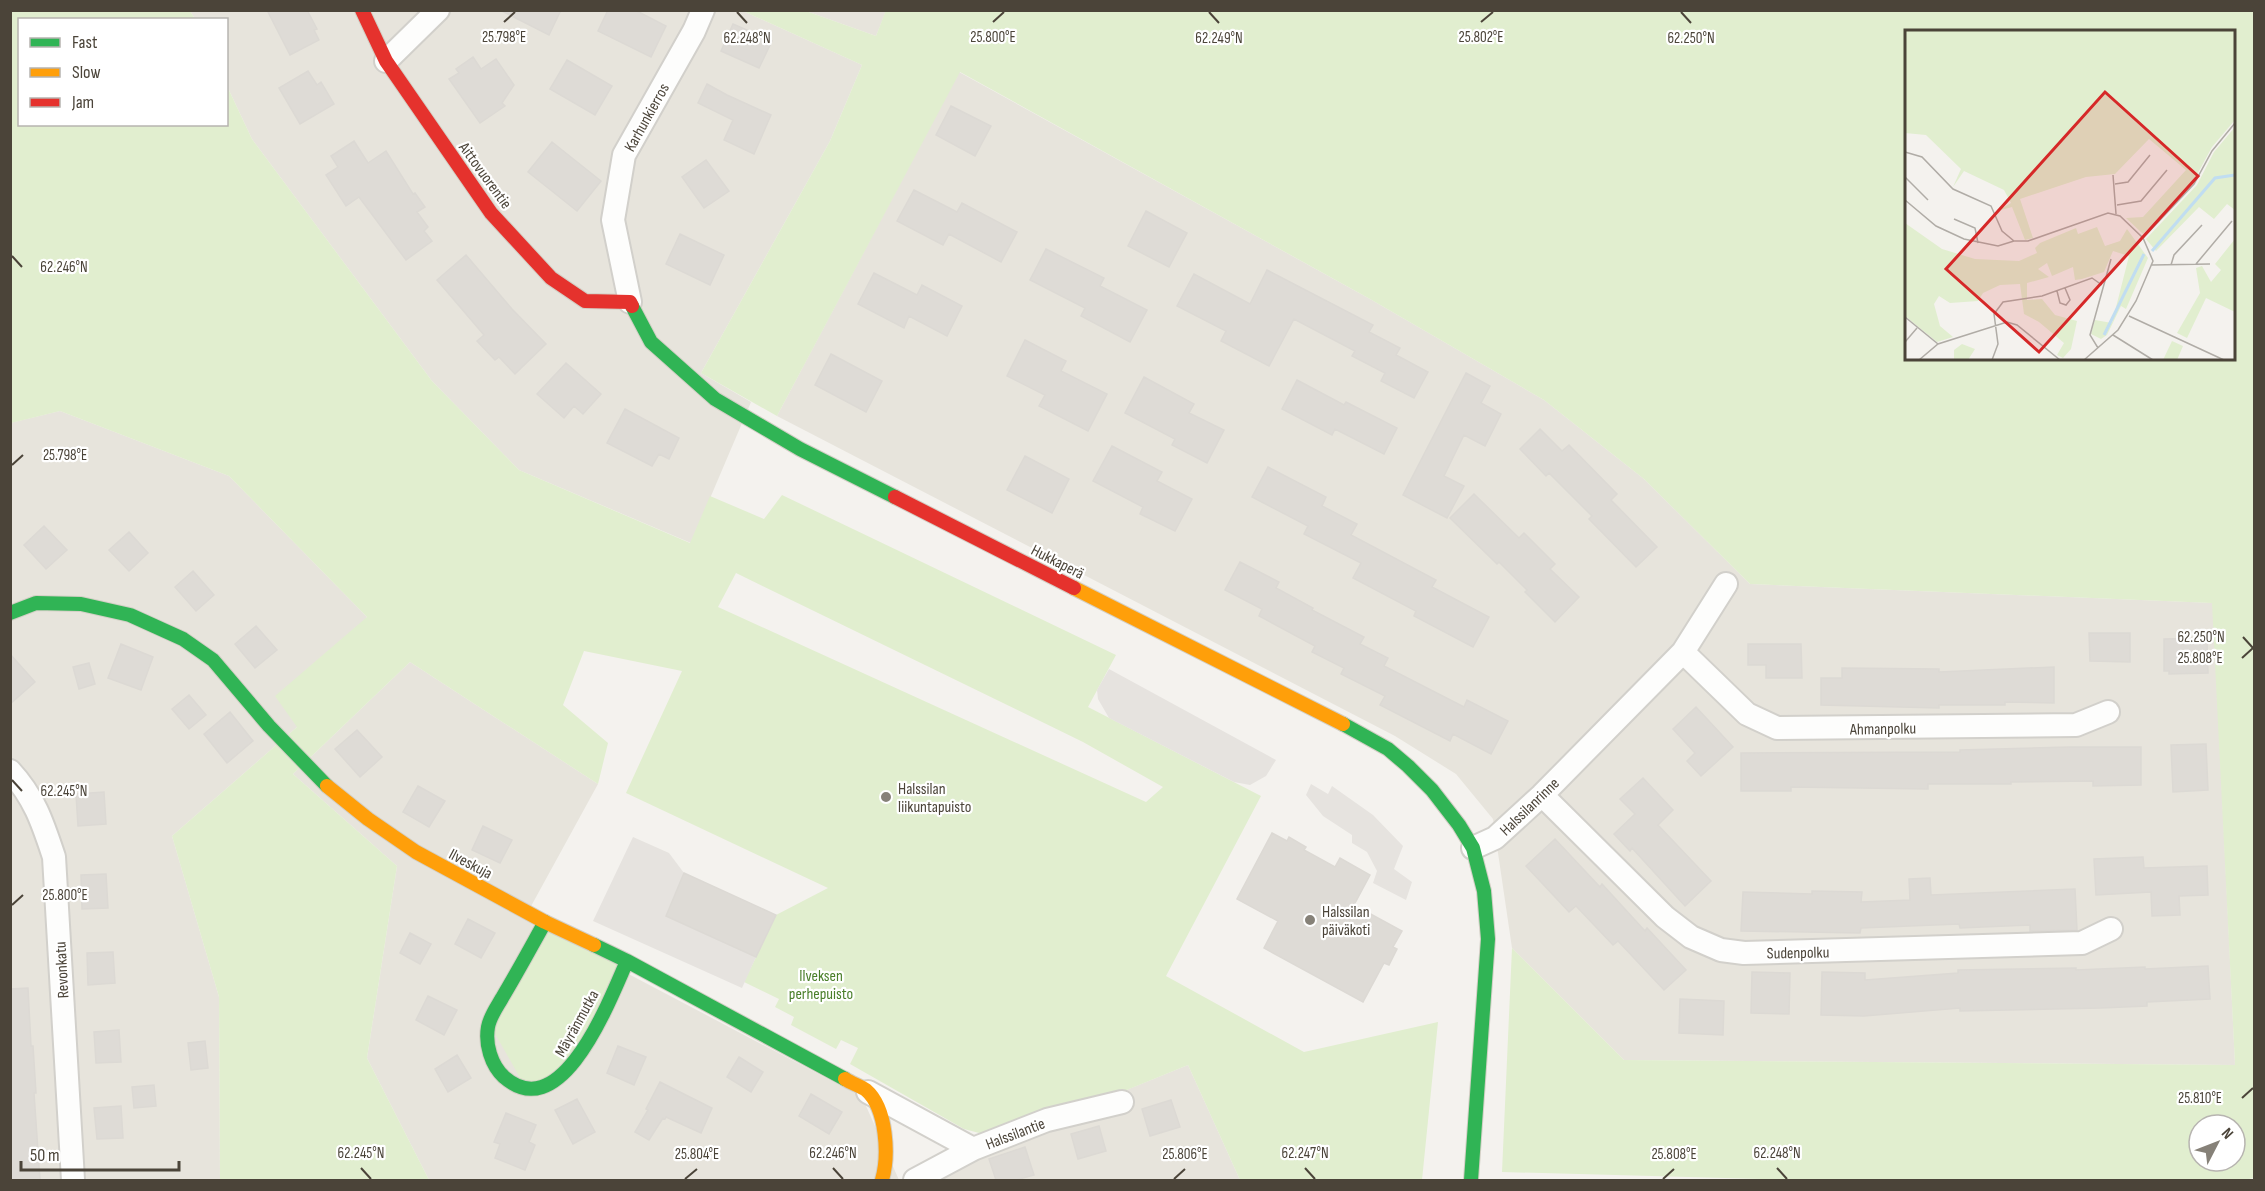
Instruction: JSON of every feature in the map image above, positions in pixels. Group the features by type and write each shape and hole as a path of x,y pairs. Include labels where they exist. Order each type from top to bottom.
{"street":[{"name":"Aittovuorentie","path":"362,10 386,61 491,213 552,278 585,301 630,302"},
{"path":"386,61 438,10"},
{"name":"Karhunkierros","path":"630,302 612,220 624,154 694,31 703,10"},
{"name":"Hukkaperä","path":"630,302 651,342 715,399 745,417 800,449 1343,724 1388,749 1432,790 1459,825 1473,848"},
{"name":"Halssilanrinne","path":"1473,848 1495,838 1542,795 1683,652 1726,584"},
{"name":"Ilveskuja","path":"10,613 36,603 81,604 130,615 183,639 213,660 269,726 325,784 368,819 416,852 867,1091"},
{"name":"Ahmanpolku","path":"1683,652 1747,714 1777,728 2076,725 2108,712"},
{"name":"Revonkatu","path":"10,771 26,788 38,811 54,857 73,1180"},
{"name":"Sudenpolku","path":"1542,795 1665,917 1690,937 1721,950 1744,953 2082,943 2111,929"},
{"path":"1471,1180 1488,939 1484,891 1473,848"},
{"name":"Mäyränmutka","path":"545,922 489,1023 488,1046 495,1066 508,1081 527,1090 549,1088 570,1070 583,1053 627,962"},
{"path":"867,1091 973,1149"},
{"path":"867,1091 884,1120 886,1167 882,1180"},
{"name":"Halssilantie","path":"915,1180 973,1149 1047,1120 1122,1102"}],"shaded area":[{"path":"190,11 743,11 862,65 830,141 701,373 751,402 691,543 519,470 432,381 252,139 228,88 228,18 194,18"},
{"path":"806,11 886,11 876,36"},
{"path":"959,72 1370,299 1544,400 1644,479 1750,584 2213,603 2235,1065 1624,1060 1512,948 1493,819 1456,774 1395,736 777,416"},
{"path":"60,411 229,476 367,617 297,727 172,836 219,997 220,1180 11,1180 10,423"},
{"path":"410,662 598,784 524,919 862,1097 899,1180 429,1180 367,1058 397,866 293,774"},
{"path":"1109,669 1276,760 1266,776 1250,785 1234,782 1109,718 1098,699 1097,690"},
{"path":"1311,784 1328,794 1332,786 1373,815 1403,846 1394,869 1412,882 1406,900 1373,883 1377,871 1367,852 1352,843 1352,835 1323,816 1306,795"},
{"path":"633,837 669,853 684,873 666,916 756,957 742,988 593,921"},
{"path":"1188,1065 1240,1180 904,1180"}],"green space":[{"path":"886,10 2254,11 2254,1178 2244,1180 1794,1180 1502,1172 1512,948 1624,1060 2235,1065 2212,603 1750,584 1644,479 1544,400 1370,299 960,72 777,416 701,373 830,141 862,65 743,11 806,11 876,36"},
{"name":"Ilveksen perhepuisto","path":"10,11 190,11 194,18 18,18 18,126 228,126 228,88 252,139 432,381 519,470 690,543 710,496 764,519 782,495 1116,655 1088,707 1261,796 1166,976 1304,1052 1438,1022 1422,1180 1240,1180 1188,1065 1085,1107 983,1134 964,1129 850,1064 858,1048 841,1040 836,1049 791,1025 794,1017 775,1007 779,999 744,982 776,915 828,888 626,793 682,671 584,651 563,705 608,743 598,784 410,662 293,774 397,866 367,1058 429,1180 220,1180 219,997 172,836 297,727 275,696 367,617 229,476 60,411 11,423","holes":["736,573 1083,742 1163,787 1146,802 718,607"]},
{"path":"545,922 627,961 583,1053 527,1090 489,1023"}],"building":[{"path":"267,10 307,10 317,29 314,30 319,40 290,55"},
{"path":"500,10 561,10 549,35"},
{"path":"608,10 635,10 666,26 651,57 598,31"},
{"path":"733,24 772,41 759,68 721,51"},
{"path":"473,57 481,69 496,59 514,85 502,103 505,106 480,123 449,79 459,73 456,69"},
{"path":"567,60 612,86 595,115 550,89"},
{"path":"308,71 317,85 321,82 334,104 300,124 279,88"},
{"path":"707,84 771,115 754,154 724,140 733,120 698,103"},
{"path":"951,106 991,126 975,156 936,135"},
{"path":"354,141 368,163 386,151 413,194 415,193 425,207 417,212 428,227 424,231 432,241 406,260 359,197 346,206 326,175 338,167 331,156"},
{"path":"552,142 601,181 577,211 528,172"},
{"path":"706,160 729,191 704,208 682,177"},
{"path":"914,190 957,212 962,203 1017,232 1001,262 949,234 943,245 897,221"},
{"path":"1146,211 1187,233 1169,267 1128,246"},
{"path":"680,234 724,255 710,285 666,264"},
{"path":"1046,249 1104,278 1100,286 1147,310 1130,342 1081,316 1085,308 1030,280"},
{"path":"466,255 512,309 546,344 515,374 499,357 495,360 477,341 484,335 437,280"},
{"path":"1267,270 1373,325 1369,332 1400,348 1396,355 1428,372 1414,398 1381,381 1385,373 1352,356 1355,351 1294,319 1269,366 1221,341 1226,331 1177,306 1194,274 1250,304"},
{"path":"874,273 917,295 922,285 962,306 947,336 909,316 904,328 858,304"},
{"path":"1025,340 1066,361 1061,371 1107,394 1088,431 1039,406 1045,395 1007,376"},
{"path":"831,354 882,381 866,412 815,385"},
{"path":"566,363 601,394 583,414 574,406 564,418 537,394"},
{"path":"1466,373 1490,386 1481,403 1501,414 1485,446 1464,435 1444,476 1464,486 1447,518 1403,495"},
{"path":"1144,377 1194,404 1189,413 1224,430 1207,463 1172,445 1175,439 1125,413"},
{"path":"1297,380 1344,405 1346,402 1397,428 1384,454 1335,429 1332,435 1282,409"},
{"path":"625,409 679,438 669,459 659,454 652,466 607,443"},
{"path":"1540,429 1562,451 1569,445 1617,494 1611,500 1657,547 1636,567 1589,519 1592,516 1549,473 1546,476 1520,449"},
{"path":"1112,446 1162,472 1157,481 1192,499 1175,531 1140,514 1143,507 1093,481"},
{"path":"1025,456 1069,479 1052,513 1007,490"},
{"path":"1268,467 1326,497 1322,506 1357,524 1351,535 1436,580 1432,587 1489,617 1473,647 1414,616 1416,611 1353,578 1361,563 1304,534 1308,526 1252,497"},
{"path":"1474,494 1519,538 1524,533 1555,564 1550,569 1579,597 1555,622 1499,562 1497,564 1450,518"},
{"path":"44,526 67,550 46,569 24,545"},
{"path":"129,532 148,553 129,571 109,550"},
{"path":"1240,562 1279,582 1276,588 1313,608 1312,610 1364,637 1360,644 1388,658 1384,666 1464,707 1467,700 1508,721 1491,754 1453,734 1450,741 1380,705 1385,696 1341,674 1344,668 1312,652 1315,646 1259,616 1262,609 1225,590"},
{"path":"193,571 214,595 196,611 175,587"},
{"path":"256,626 277,650 255,668 235,644"},
{"path":"2089,633 2130,633 2130,662 2090,661"},
{"path":"2207,638 2208,673 2169,674 2169,671 2164,671 2164,639"},
{"path":"121,644 153,657 141,690 108,678"},
{"path":"1748,644 1801,644 1802,678 1766,678 1766,665 1748,665"},
{"path":"10,654 35,682 10,704"},
{"path":"89,663 95,684 79,689 73,667"},
{"path":"2054,667 2054,703 2005,702 2005,705 1939,705 1939,708 1821,705 1821,678 1842,678 1842,668 1939,669 1939,672"},
{"path":"189,695 206,715 189,729 172,709"},
{"path":"1696,707 1733,747 1701,776 1687,761 1695,753 1673,729"},
{"path":"230,712 253,741 227,763 204,734"},
{"path":"357,730 382,757 360,777 335,749"},
{"path":"2206,744 2208,790 2173,792 2171,745"},
{"path":"2141,747 2141,785 2093,786 2093,781 2011,782 2011,784 1928,784 1928,789 1791,787 1791,791 1741,791 1741,753 1960,752 1960,750"},
{"path":"1643,778 1673,810 1658,825 1711,881 1685,906 1632,848 1630,851 1614,834 1635,814 1620,799"},
{"path":"418,786 445,801 429,827 403,812"},
{"path":"104,792 106,824 78,826 76,794"},
{"path":"483,826 512,840 500,863 472,850"},
{"name":"Halssilan päiväkoti","path":"1272,833 1287,841 1289,837 1306,847 1304,850 1335,867 1340,858 1370,875 1354,905 1402,931 1393,947 1397,949 1389,965 1384,963 1363,1002 1264,948 1278,921 1237,899"},
{"path":"1555,839 1600,887 1602,884 1645,931 1647,928 1686,970 1664,990 1618,941 1613,945 1576,906 1569,912 1526,866"},
{"path":"2143,857 2144,868 2207,866 2208,895 2179,896 2180,915 2152,916 2151,892 2096,895 2094,859"},
{"path":"684,873 776,915 756,957 666,916"},
{"path":"106,874 108,908 82,909 81,875"},
{"path":"1930,878 1931,895 2075,889 2077,930 2030,931 2030,925 1960,928 1959,924 1861,928 1860,933 1741,931 1743,892 1812,894 1812,891 1862,892 1861,902 1910,900 1909,879"},
{"path":"468,919 495,933 481,958 455,944"},
{"path":"410,933 431,944 420,964 400,953"},
{"path":"113,952 115,983 88,985 87,953"},
{"path":"2208,966 2210,999 2147,1002 2147,1006 2101,1008 1960,1011 1960,1008 1864,1016 1821,1015 1822,972 1865,973 1865,980 1958,973 1958,970 2076,968 2076,970 2145,967 2145,969"},
{"path":"1752,972 1790,973 1789,1014 1751,1013"},
{"path":"28,988 40,1180 10,1180 10,989"},
{"path":"428,996 457,1010 444,1035 416,1020"},
{"path":"1680,999 1724,1001 1723,1035 1679,1033"},
{"path":"119,1030 121,1062 96,1063 94,1032"},
{"path":"205,1041 208,1068 191,1070 188,1043"},
{"path":"618,1046 646,1057 634,1085 607,1073"},
{"path":"457,1055 471,1078 448,1092 435,1069"},
{"path":"739,1057 763,1072 751,1092 727,1077"},
{"path":"660,1082 712,1108 701,1133 666,1117 663,1118 649,1140 635,1132"},
{"path":"154,1085 156,1106 134,1108 132,1087"},
{"path":"811,1094 842,1112 829,1134 799,1116"},
{"path":"577,1099 595,1132 573,1144 555,1110"},
{"path":"1171,1100 1180,1127 1150,1136 1142,1109"},
{"path":"121,1106 123,1138 97,1139 94,1108"},
{"path":"506,1113 536,1125 529,1142 535,1145 525,1170 495,1158 500,1144 494,1142"},
{"path":"1099,1126 1106,1151 1078,1159 1071,1134"},
{"path":"1025,1147 1034,1175 1016,1180 996,1180 989,1159"}],"traffic: fast":[{"path":"632,306 651,342 715,399 800,449 895,497"},
{"path":"10,613 36,603 81,604 130,615 183,639 213,660 269,726 327,786"},
{"path":"1343,724 1388,749 1408,766 1432,790 1459,825 1473,848 1484,891 1488,939 1471,1180"},
{"path":"545,922 490,1019 487,1034 492,1060 499,1072 525,1088 545,1086 564,1073 581,1052 596,1028 627,961"},
{"path":"594,945 845,1079"}],"traffic: slow":[{"path":"1074,588 1343,724"},
{"path":"327,786 368,819 416,852 545,922 594,945"},
{"path":"845,1079 866,1090 878,1108 886,1146 882,1180"}],"traffic: jam":[{"path":"362,10 386,61 491,213 551,278 585,301 630,302 632,306"},
{"path":"895,497 1074,588"}],"place":[{"name":"Halssilan liikuntapuisto","path":"886,797"},
{"name":"Halssilan päiväkoti","path":"1310,920"}]}
